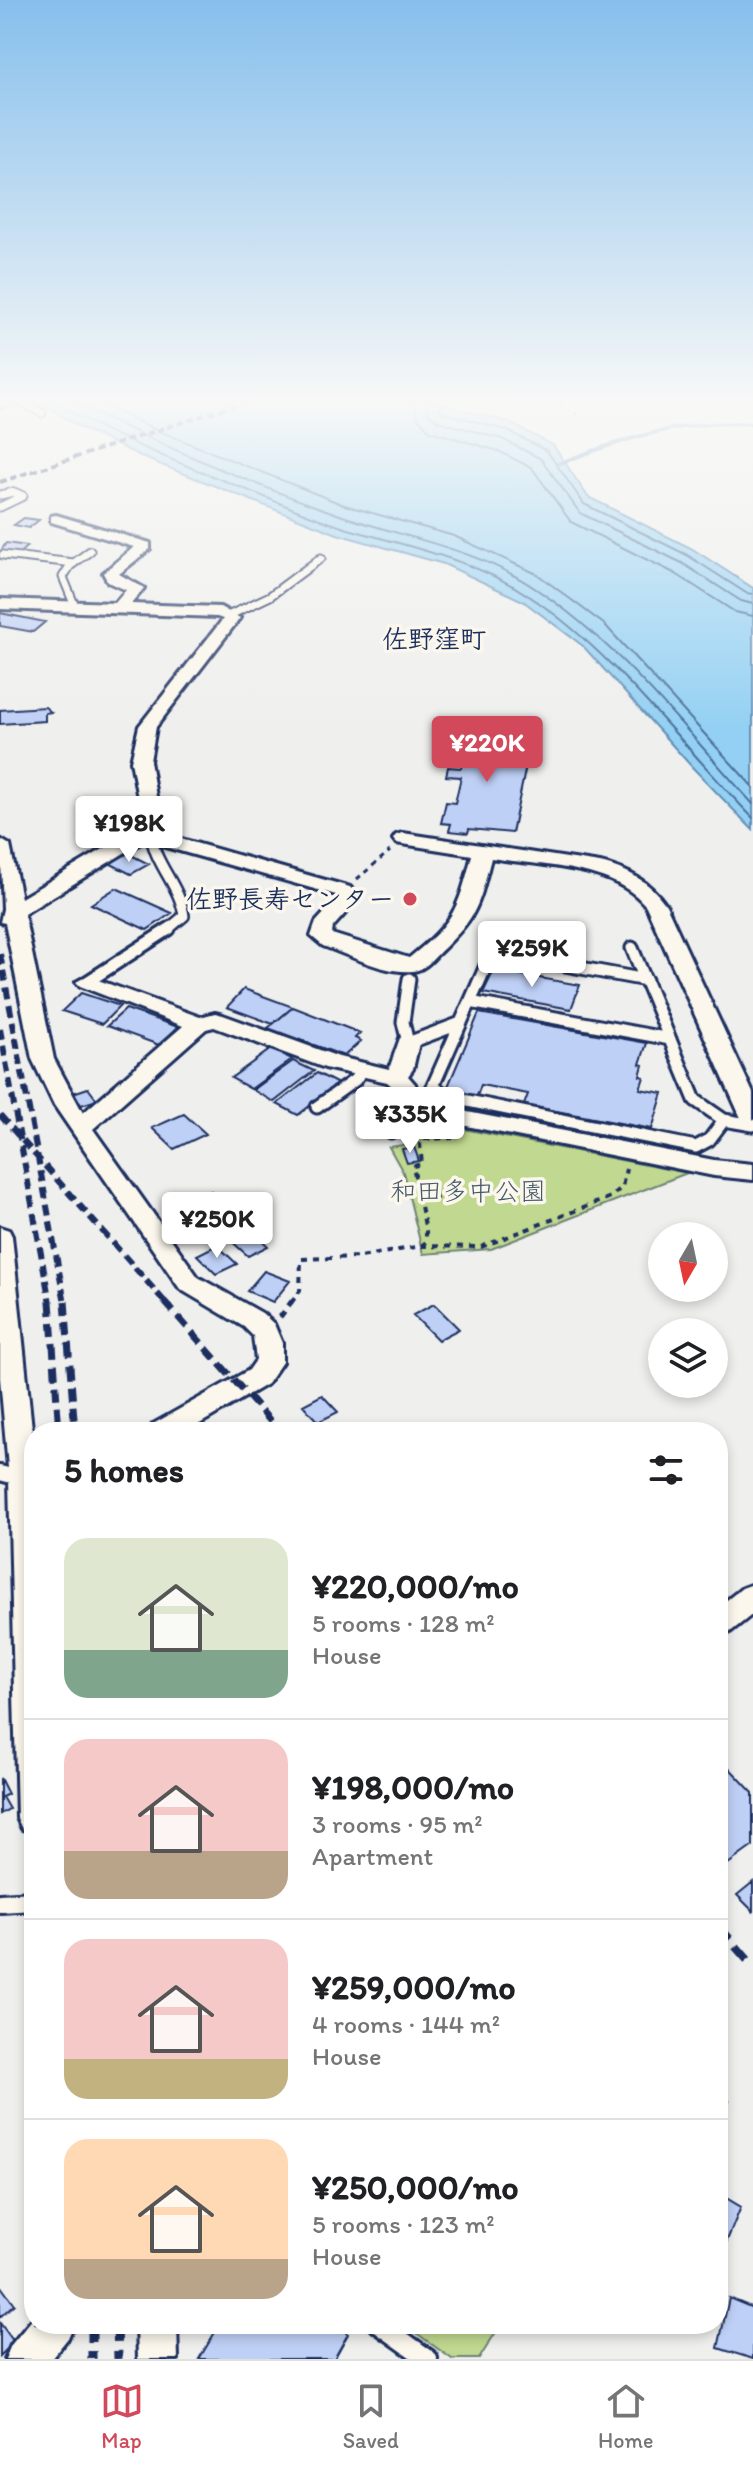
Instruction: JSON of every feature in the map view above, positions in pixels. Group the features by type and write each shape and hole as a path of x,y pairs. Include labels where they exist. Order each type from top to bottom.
{"street":[{"path":"56,519 145,546 111,573 113,579 136,588 120,607"},
{"path":"0,604 74,604 230,615 232,618 148,726 140,743 141,774 151,820 146,835 8,915"},
{"path":"146,835 343,891 349,898 323,926 321,936 330,942 395,963 412,965 460,922 469,905 483,851"},
{"path":"403,839 600,869 626,876 644,888 656,905 753,1118"},
{"path":"0,845 8,915 43,1059 80,1128 189,1283 253,1320 265,1331 269,1343 269,1362 258,1377 180,1422"},
{"path":"87,982 198,1024"},
{"path":"80,1128 198,1024 215,1020 333,1063 394,1077 404,1084 409,1105 431,1112 684,1162 753,1172"},
{"path":"394,1077 402,1069 408,1043"},
{"path":"0,1236 19,1476 24,1590"},
{"path":"728,1616 753,1597"},
{"path":"157,2334 158,2359"}],"lane":[{"path":"74,604 63,577 74,563 90,551"},
{"path":"3,555 74,563"},
{"path":"230,615 270,596 321,558"},
{"path":"87,982 176,925 184,916 185,901 146,835"},
{"path":"632,948 695,1100 724,1120 753,1125"},
{"path":"646,980 500,956 489,959 433,1086 448,1097 696,1147 709,1140 724,1120"},
{"path":"409,979 403,1022 408,1043 461,1023"},
{"path":"470,1002 670,1039"},
{"path":"317,1107 355,1080 362,1070"},
{"path":"391,1132 401,1112 409,1105"},
{"path":"0,1903 24,1902"},
{"path":"393,2334 428,2359"}],"path":[{"path":"343,891 403,839"},
{"path":"421,1246 426,1242 426,1231 413,1166 422,1164 420,1144 423,1139 433,1137 466,1140"},
{"path":"287,1306 300,1291 301,1259 361,1257 421,1246 481,1247 611,1197 622,1187 627,1162"}],"green space":[{"name":"和田多中公園","path":"413,1119 687,1173 491,1249 423,1254 403,1172 389,1147 410,1144 405,1134 409,1121"},
{"path":"418,2334 495,2334 479,2359 452,2359"}],"water":[{"path":"279,511 616,511 691,548 753,588 753,830 583,646 523,601 444,564 337,534"}],"building":[{"path":"24,518 39,520 29,528 14,525"},
{"path":"6,543 27,546 19,554 0,552"},
{"path":"0,613 45,622 33,632 0,626"},
{"path":"45,707 51,712 45,713 45,721 0,724 0,710"},
{"path":"454,736 531,742 512,833 469,829 468,833 449,831 451,824 441,823 446,802 455,803 461,777 446,776 448,767 461,768 465,753 451,752"},
{"path":"127,853 149,864 131,874 109,863"},
{"path":"116,888 172,913 147,930 91,904"},
{"path":"494,970 580,985 571,1009 483,993"},
{"path":"244,989 293,1007 273,1024 227,1007"},
{"path":"81,993 120,1006 102,1024 62,1011"},
{"path":"293,1007 360,1033 355,1038 361,1041 344,1056 268,1028"},
{"path":"126,1009 178,1027 159,1045 107,1026"},
{"path":"479,1013 647,1043 640,1064 643,1065 640,1076 644,1077 640,1089 663,1093 652,1129 524,1105 528,1094 481,1085 477,1096 446,1091"},
{"path":"271,1049 292,1059 251,1089 231,1078"},
{"path":"293,1061 314,1071 274,1102 253,1090"},
{"path":"317,1073 338,1084 298,1115 277,1104"},
{"path":"88,1088 97,1100 78,1106 70,1094"},
{"path":"184,1114 206,1134 174,1149 152,1128"},
{"path":"414,1147 419,1161 407,1163 402,1149"},
{"path":"434,1187 437,1199 424,1200 421,1188"},
{"path":"211,1191 236,1210 193,1236 169,1216"},
{"path":"249,1228 268,1246 248,1256 228,1238"},
{"path":"217,1245 237,1264 216,1274 197,1255"},
{"path":"264,1271 290,1281 273,1302 247,1291"},
{"path":"434,1304 459,1329 438,1340 413,1315"},
{"path":"322,1395 338,1412 318,1422 303,1405"},
{"path":"728,1767 753,1793 753,1846 728,1864"},
{"path":"0,1778 8,1794 2,1797 9,1809 0,1814"},
{"path":"753,1882 753,1911 737,1895"},
{"path":"728,2199 741,2207 728,2238"},
{"path":"0,2285 14,2304 0,2317"},
{"path":"729,2298 753,2308 753,2359 718,2348 721,2334 728,2334"},
{"path":"0,2323 14,2342 0,2356"},
{"path":"214,2334 348,2334 334,2359 199,2359"}],"railway":[{"path":"0,954 38,1158"},
{"path":"0,1029 20,1137"},
{"path":"0,1115 20,1137"},
{"path":"20,1137 38,1158"},
{"path":"20,1137 50,1303"},
{"path":"38,1158 166,1303"},
{"path":"38,1158 65,1303"},
{"path":"50,1301 58,1422"},
{"path":"65,1301 74,1422"},
{"path":"164,1301 271,1422"},
{"path":"728,1937 753,1966"},
{"path":"92,2334 92,2359"},
{"path":"117,2334 118,2359"}],"place":[{"name":"佐野長寿センター","path":"410,899"}],"district":[{"name":"佐野窪町","path":"434,639"}]}
